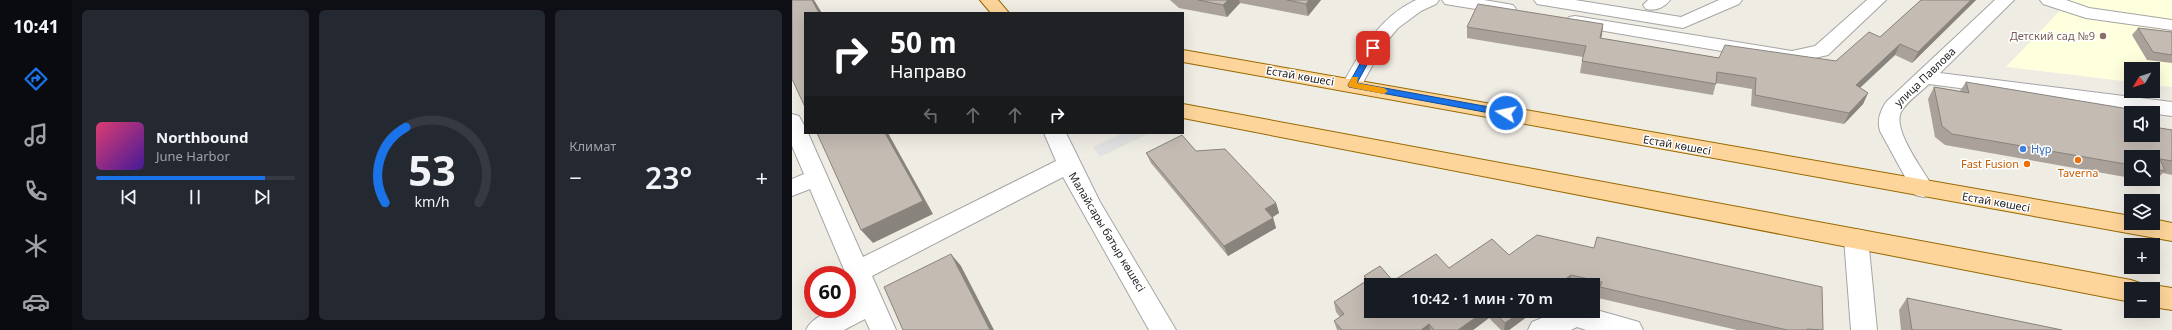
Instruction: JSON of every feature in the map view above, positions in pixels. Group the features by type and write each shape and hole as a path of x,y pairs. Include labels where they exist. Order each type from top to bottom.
{"main road":[{"path":"989,0 999,12"},
{"name":"Естай көшесі","path":"1184,56 1352,85 1922,189 2172,232"},
{"path":"1184,111 2124,290"},
{"path":"2160,297 2172,299"}],"street":[{"path":"1352,85 1384,29 1415,6 1430,0"},
{"path":"1451,0 1792,57 1821,51 1877,0"},
{"path":"1543,0 1683,23 1732,0"},
{"name":"улица Павлова","path":"1922,189 1889,125 1889,114 1893,107 2005,0"},
{"path":"2049,0 2086,13 2172,25"},
{"path":"1652,2 1683,23 1724,46"},
{"path":"1925,77 2172,109"},
{"path":"792,121 883,330"},
{"name":"Малайсары батыр көшесі","path":"1055,134 1067,165 1137,282 1163,330"},
{"path":"858,271 1067,165"},
{"path":"792,188 817,177"},
{"path":"1856,238 1864,330"},
{"path":"819,330 871,303"},
{"path":"1541,330 1576,316 1630,330"}],"shaded area":[{"name":"Детский сад №9","path":"2070,0 2172,0 2172,87 2160,86 2160,62 2124,62 2124,81 2006,67"},
{"path":"1121,134 1148,134 1100,157 1093,147"}],"building":[{"path":"792,0 812,0 818,12 804,12 804,105 792,79"},
{"path":"1198,0 1228,0 1223,5"},
{"path":"1287,0 1309,0 1306,4"},
{"path":"1921,0 1971,0 1918,52 1900,44 1856,85 1868,93 1849,113 1755,95 1756,78 1717,72 1716,84 1582,61 1586,46 1467,27 1478,4 1603,24 1600,38 1719,58 1725,45 1836,61 1869,32 1880,37"},
{"path":"2138,28 2172,32 2172,55 2153,52"},
{"path":"1966,82 2124,108 2124,142 2160,142 2160,128 2172,130 2172,161 2160,159 2160,150 2124,150 2124,164 1952,134 1942,126 1934,87 1969,93"},
{"path":"817,134 886,134 923,201 861,230"},
{"path":"1182,135 1196,151 1225,149 1276,203 1265,209 1273,218 1224,246 1146,153"},
{"path":"2160,159 2165,171 2160,170"},
{"path":"1537,235 1594,248 1597,237 1822,287 1823,330 1787,330 1600,287 1602,282 1600,282 1600,278 1584,278 1571,275 1567,278 1398,278 1436,254 1449,268 1492,239 1509,255"},
{"path":"951,254 990,330 903,330 884,287"},
{"path":"1380,266 1390,278 1366,278 1364,276"},
{"path":"1364,283 1364,318 1475,318 1458,330 1434,330 1429,324 1421,330 1342,330 1334,321 1344,314 1334,302"},
{"path":"1907,298 2062,330 1912,330"},
{"path":"1500,318 1512,318 1505,323"}],"slow traffic":[{"path":"1355,79 1352,85 1384,91"}],"place":[{"name":"Детский сад №9","path":"2103,36"},
{"name":"Нұр","path":"2023,149"},
{"name":"Taverna","path":"2078,160"},
{"name":"Fast Fusion","path":"2027,164"}],"route":[{"path":"1373,48 1352,85 1506,113"}]}
